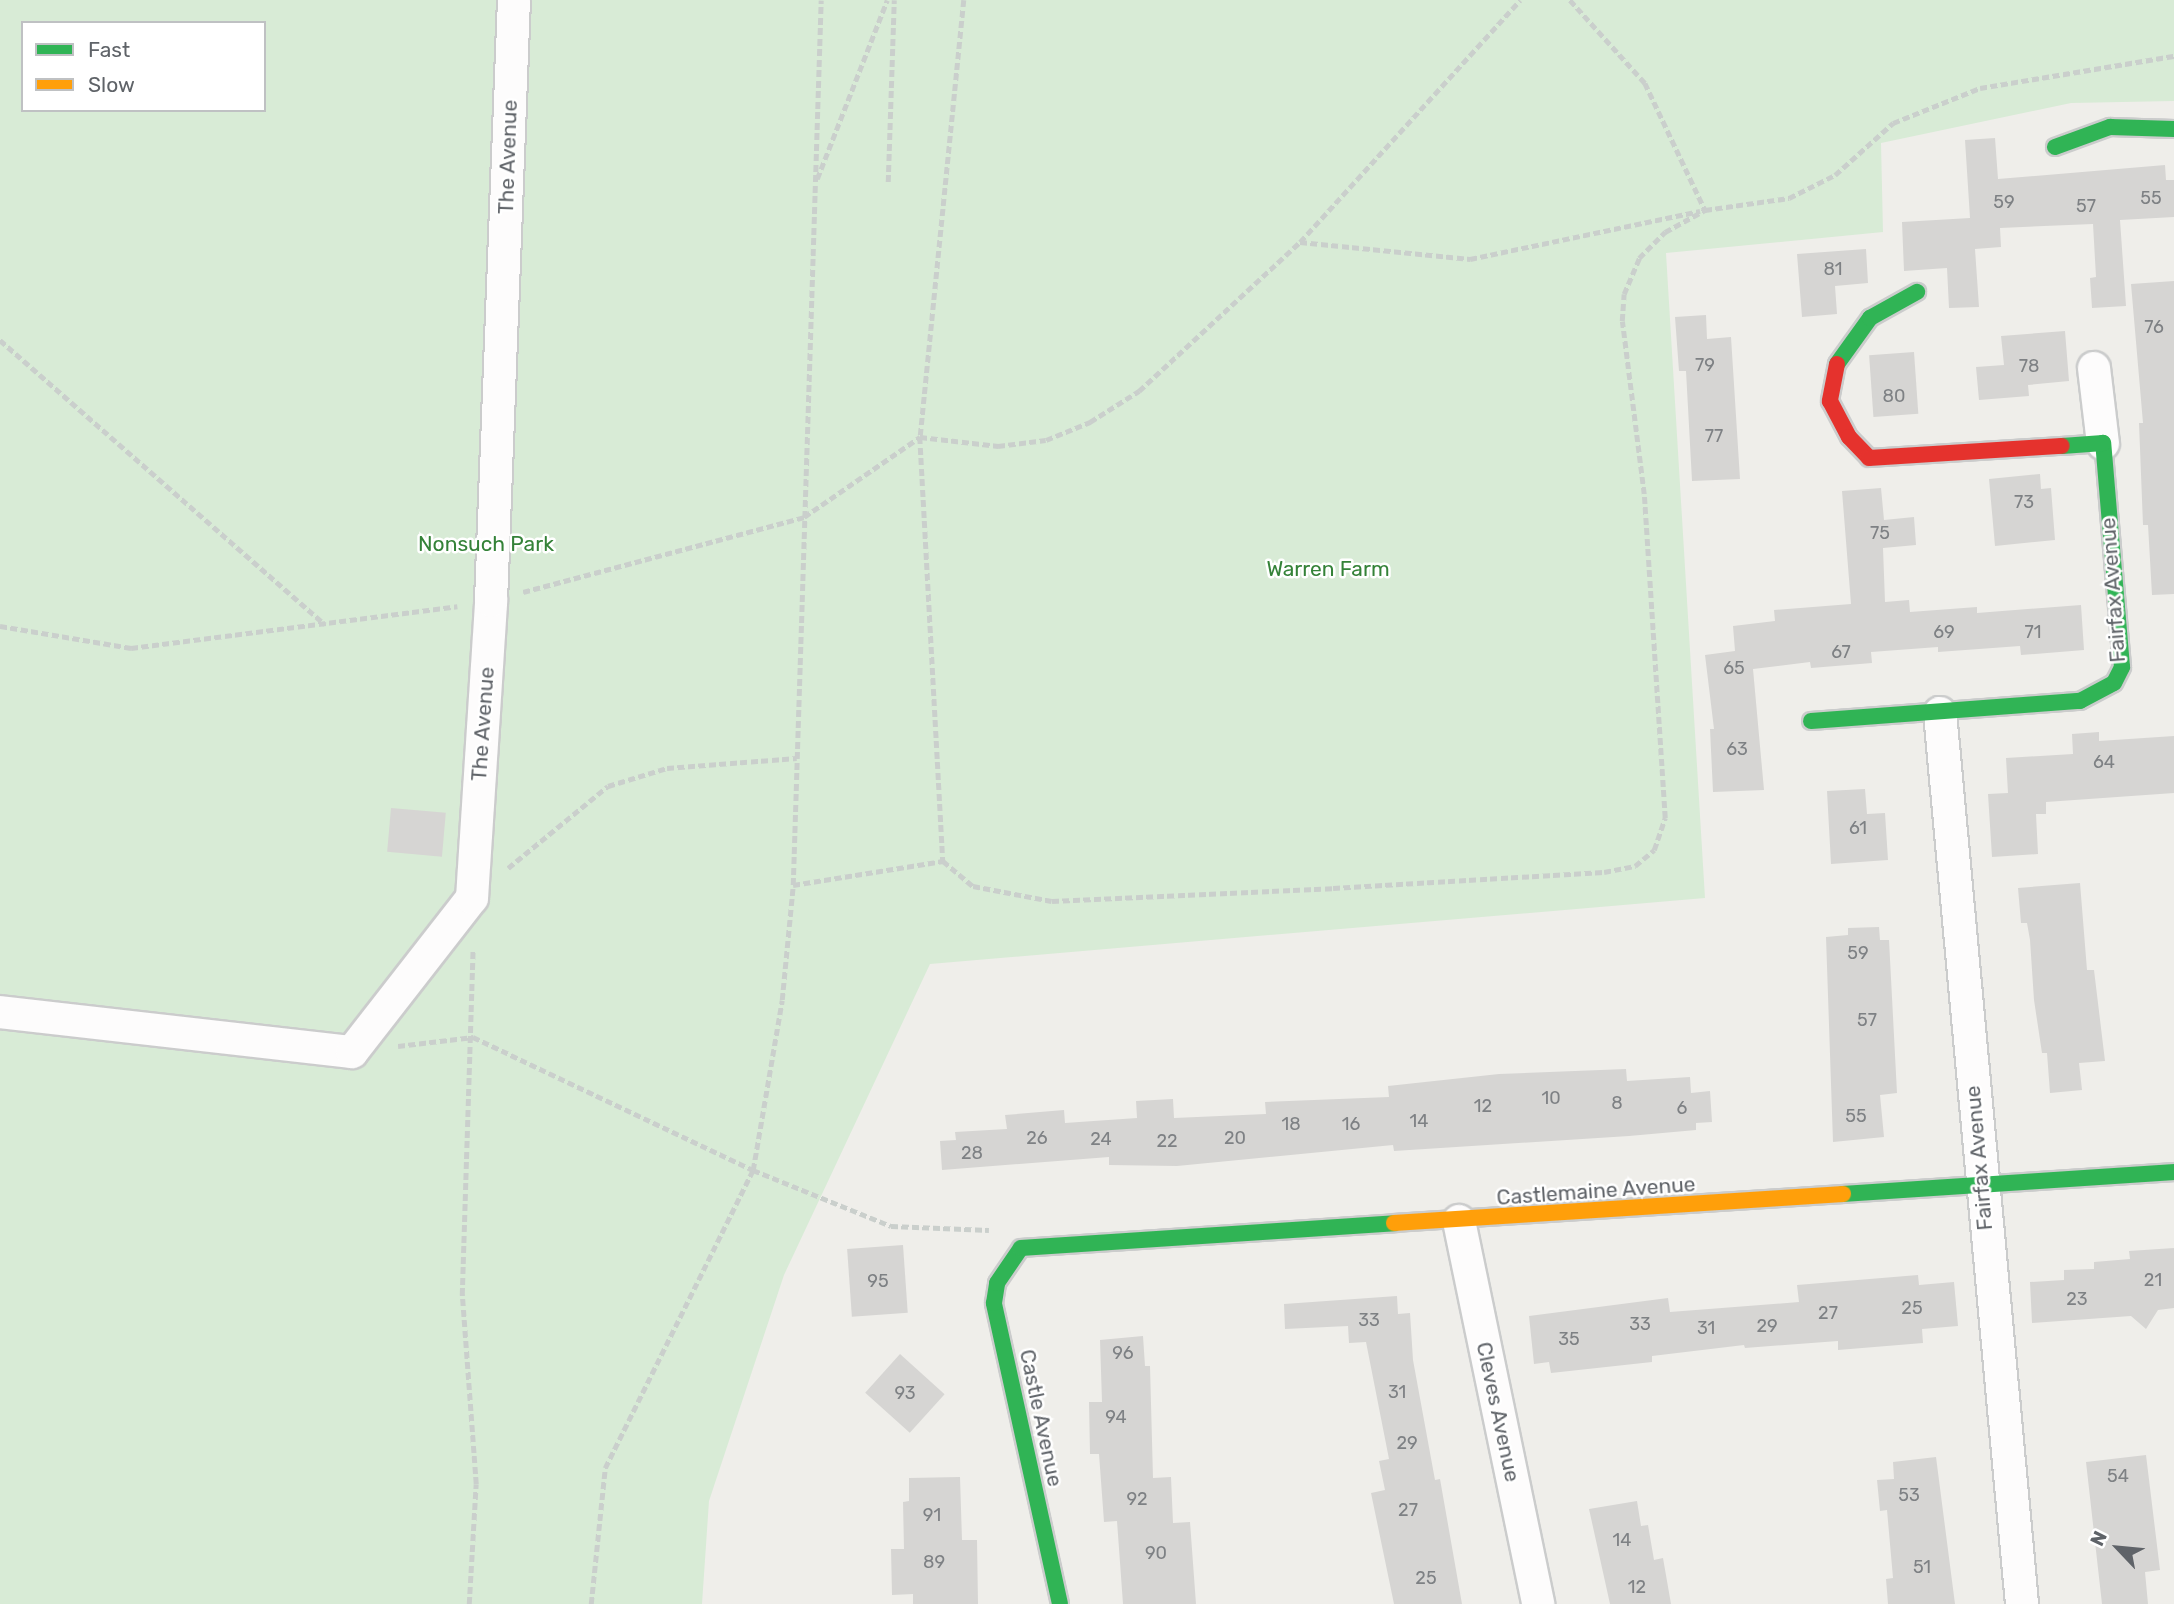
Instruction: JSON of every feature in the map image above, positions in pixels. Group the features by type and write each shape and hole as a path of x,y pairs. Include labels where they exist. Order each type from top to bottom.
{"street":[{"name":"The Avenue","path":"472,898 491,601 514,0"},
{"path":"2055,147 2110,127 2174,129"},
{"path":"1917,292 1870,318 1838,358 1830,401 1849,436 1869,458 1894,459 2102,443"},
{"name":"Fairfax Avenue","path":"1811,721 2080,701 2114,683 2122,667 2094,368"},
{"name":"Fairfax Avenue","path":"1940,713 2022,1604"},
{"path":"0,1012 352,1052 472,898"},
{"name":"Castlemaine Avenue","path":"1021,1248 2174,1172"},
{"name":"Cleves Avenue","path":"1459,1221 1538,1604"},
{"name":"Castle Avenue","path":"1021,1248 997,1283 994,1303 1060,1604"}],"path":[{"path":"592,1604 606,1468 753,1170 782,1000 793,885 821,0"},
{"path":"815,184 887,0"},
{"path":"888,182 894,0"},
{"path":"964,0 920,436 943,861 972,886 1052,901 1604,873 1635,866 1654,850 1665,818 1644,494 1622,321 1624,294 1639,258 1665,232 1705,210"},
{"path":"0,626 131,648 325,625 491,601 804,517 920,436 998,446 1046,440 1090,422 1139,391 1300,242 1520,0"},
{"path":"1570,0 1645,83 1705,210"},
{"path":"1300,242 1470,259 1705,210 1789,198 1835,175 1894,123 1980,88 2174,56"},
{"path":"0,340 325,625"},
{"path":"469,1604 476,1484 462,1295 473,1037 472,898 608,786 667,768 797,758"},
{"path":"793,885 943,861"},
{"path":"352,1052 473,1037 753,1170 891,1226 986,1228 1021,1248"}],"green space":[{"name":"Nonsuch Park","path":"0,0 2174,0 2174,101 2071,103 1881,143 1883,232 1666,253 1705,898 930,964 784,1275 709,1501 702,1604 0,1604"}],"building":[{"path":"1995,138 1998,179 2165,165 2166,180 2174,180 2174,217 2120,220 2126,306 2092,308 2090,278 2096,277 2093,224 2000,228 2001,247 1975,249 1979,307 1949,308 1947,268 1904,271 1902,222 1970,218 1965,140"},
{"path":"1866,249 1868,283 1835,286 1837,314 1802,317 1797,254"},
{"path":"2174,281 2174,594 2152,595 2148,525 2143,525 2139,423 2143,423 2131,284"},
{"path":"1706,315 1707,339 1731,337 1740,479 1692,481 1686,371 1679,371 1675,317"},
{"path":"2065,331 2069,381 2028,385 2029,396 1979,400 1976,367 2004,365 2001,336"},
{"path":"1914,352 1918,414 1873,417 1869,355"},
{"path":"2040,474 2041,489 2051,488 2055,540 1995,546 1989,479"},
{"path":"1881,488 1884,520 1914,517 1916,545 1883,548 1885,602 1909,600 1910,612 1977,607 1977,613 2081,605 2084,650 2021,655 2020,646 1938,652 1938,647 1871,652 1872,663 1811,668 1810,662 1753,669 1764,790 1713,792 1710,729 1714,729 1705,655 1735,651 1733,626 1775,621 1774,610 1851,604 1842,491"},
{"path":"2099,732 2099,741 2174,736 2174,793 2046,802 2046,814 2036,814 2038,854 1992,857 1988,794 2008,793 2006,758 2073,754 2072,734"},
{"path":"1865,789 1867,814 1885,813 1888,860 1831,864 1827,791"},
{"path":"391,808 446,813 442,857 387,852"},
{"path":"2080,883 2087,970 2094,970 2105,1061 2079,1063 2082,1090 2050,1093 2047,1053 2042,1053 2034,1000 2030,940 2027,923 2021,923 2018,888"},
{"path":"1879,927 1880,940 1889,940 1897,1093 1880,1095 1884,1137 1833,1142 1826,937 1848,935 1848,928"},
{"path":"1626,1069 1627,1081 1690,1077 1691,1093 1710,1091 1712,1122 1696,1123 1696,1130 1629,1136 1394,1151 1393,1145 1177,1166 1109,1165 1109,1157 942,1170 940,1141 956,1140 955,1132 1007,1129 1005,1115 1064,1110 1065,1123 1137,1118 1136,1101 1173,1099 1174,1118 1266,1114 1265,1102 1389,1097 1388,1086 1499,1074"},
{"path":"903,1245 908,1313 852,1317 847,1249"},
{"path":"2174,1248 2174,1308 2158,1310 2146,1329 2131,1316 2032,1323 2030,1282 2064,1280 2064,1270 2094,1269 2094,1262 2130,1259 2129,1251"},
{"path":"1918,1275 1919,1285 1954,1282 1958,1326 1922,1329 1923,1343 1838,1350 1838,1341 1745,1348 1744,1345 1652,1356 1652,1362 1551,1373 1549,1362 1534,1364 1529,1316 1668,1298 1670,1312 1799,1302 1797,1285"},
{"path":"1397,1296 1398,1314 1410,1313 1413,1360 1435,1480 1440,1479 1462,1604 1394,1604 1371,1493 1385,1490 1379,1461 1389,1459 1366,1342 1349,1343 1348,1326 1285,1329 1284,1304"},
{"path":"1143,1336 1145,1366 1150,1366 1153,1478 1171,1477 1173,1523 1190,1522 1196,1604 1123,1604 1117,1521 1104,1522 1099,1454 1090,1454 1089,1402 1102,1402 1100,1340"},
{"path":"900,1354 945,1394 910,1433 865,1393"},
{"path":"2146,1455 2160,1570 2145,1572 2148,1604 2102,1604 2086,1462"},
{"path":"1936,1457 1955,1604 1888,1604 1886,1579 1893,1578 1887,1510 1880,1511 1877,1480 1894,1479 1893,1462"},
{"path":"960,1477 962,1540 977,1540 978,1604 913,1604 913,1594 892,1595 891,1549 904,1549 903,1502 909,1501 909,1478"},
{"path":"1637,1501 1641,1526 1648,1525 1654,1560 1663,1558 1671,1604 1610,1604 1589,1509"}],"traffic: fast":[{"path":"2055,147 2110,127 2174,129"},
{"path":"1837,364 1870,318 1917,292"},
{"path":"1811,721 2080,701 2114,683 2122,667 2103,443 2062,446"},
{"path":"1843,1194 2174,1172"},
{"path":"1060,1604 994,1303 997,1283 1021,1248 1394,1223"}],"traffic: slow":[{"path":"1394,1223 1843,1194"}],"traffic: jam":[{"path":"1837,364 1830,401 1849,437 1869,458 2062,446"}],"park label":[{"name":"Warren Farm","path":"1328,569"}]}
